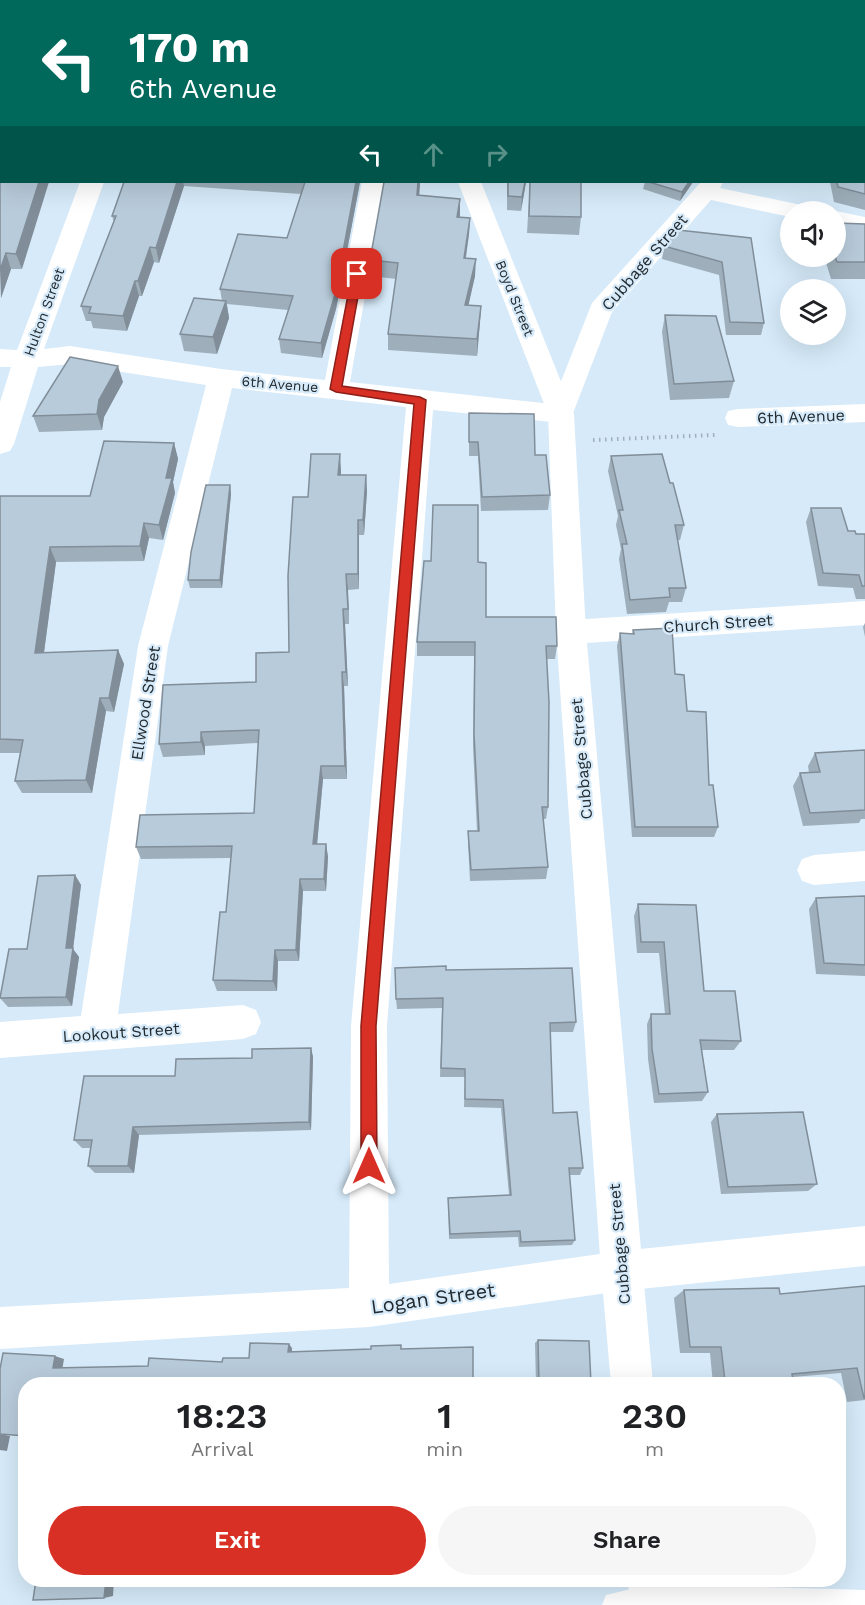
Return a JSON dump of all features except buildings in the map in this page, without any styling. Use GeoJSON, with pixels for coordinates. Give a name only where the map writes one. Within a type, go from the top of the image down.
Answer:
{"type":"FeatureCollection","features":[{"type":"Feature","properties":{"kind":"street","name":"Hulton Street"},"geometry":{"type":"LineString","coordinates":[[0,444],[27,359],[92,183]]}},
{"type":"Feature","properties":{"kind":"street"},"geometry":{"type":"LineString","coordinates":[[336,389],[374,183]]}},
{"type":"Feature","properties":{"kind":"street","name":"Boyd Street"},"geometry":{"type":"LineString","coordinates":[[469,183],[562,428]]}},
{"type":"Feature","properties":{"kind":"street"},"geometry":{"type":"LineString","coordinates":[[709,187],[780,206]]}},
{"type":"Feature","properties":{"kind":"street","name":"Cubbage Street"},"geometry":{"type":"LineString","coordinates":[[631,1377],[571,632],[562,428],[601,309],[709,187]]}},
{"type":"Feature","properties":{"kind":"street"},"geometry":{"type":"LineString","coordinates":[[846,220],[865,224]]}},
{"type":"Feature","properties":{"kind":"street","name":"6th Avenue"},"geometry":{"type":"LineString","coordinates":[[0,358],[27,359],[70,355],[220,378],[420,400],[562,428]]}},
{"type":"Feature","properties":{"kind":"street","name":"Ellwood Street"},"geometry":{"type":"LineString","coordinates":[[97,1034],[153,646],[220,378]]}},
{"type":"Feature","properties":{"kind":"street"},"geometry":{"type":"LineString","coordinates":[[369,1307],[369,1026],[420,400]]}},
{"type":"Feature","properties":{"kind":"street","name":"6th Avenue"},"geometry":{"type":"LineString","coordinates":[[738,418],[865,413]]}},
{"type":"Feature","properties":{"kind":"street","name":"Church Street"},"geometry":{"type":"LineString","coordinates":[[571,632],[865,613]]}},
{"type":"Feature","properties":{"kind":"street"},"geometry":{"type":"LineString","coordinates":[[814,870],[865,866]]}},
{"type":"Feature","properties":{"kind":"street","name":"Lookout Street"},"geometry":{"type":"LineString","coordinates":[[0,1040],[243,1022]]}},
{"type":"Feature","properties":{"kind":"street","name":"Logan Street"},"geometry":{"type":"LineString","coordinates":[[0,1328],[369,1307],[621,1271],[865,1246]]}},
{"type":"Feature","properties":{"kind":"lane"},"geometry":{"type":"LineString","coordinates":[[643,1597],[865,1603]]}},
{"type":"Feature","properties":{"kind":"path"},"geometry":{"type":"LineString","coordinates":[[562,428],[739,434],[738,418]]}},
{"type":"Feature","properties":{"kind":"route"},"geometry":{"type":"LineString","coordinates":[[357,274],[336,389],[420,400],[369,1026],[369,1166]]}}]}
